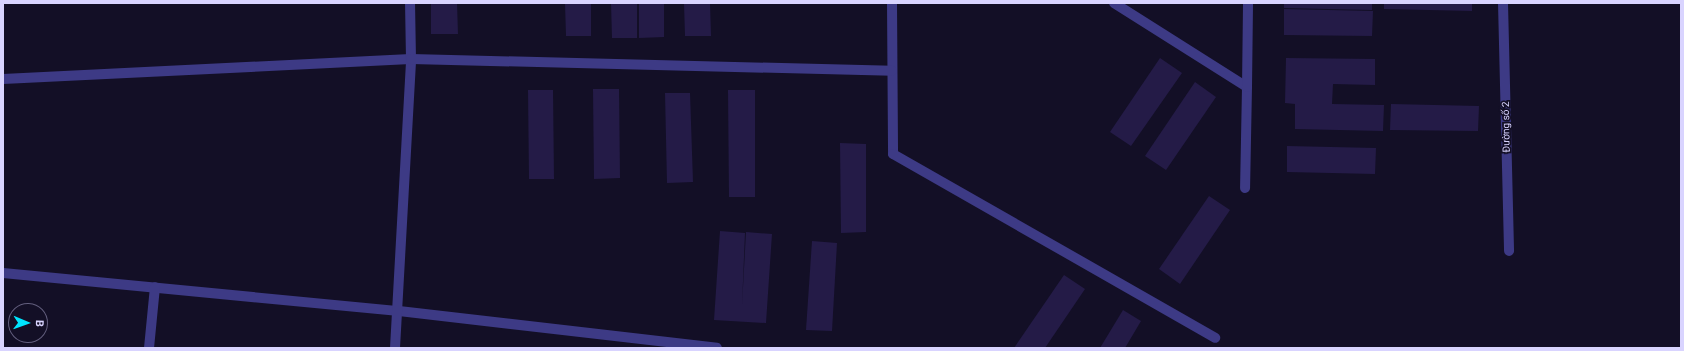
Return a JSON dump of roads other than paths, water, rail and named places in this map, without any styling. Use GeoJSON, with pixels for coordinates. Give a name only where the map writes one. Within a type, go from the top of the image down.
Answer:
{"type":"FeatureCollection","features":[{"type":"Feature","properties":{"kind":"street"},"geometry":{"type":"LineString","coordinates":[[395,348],[399,311],[410,59],[410,3]]}},
{"type":"Feature","properties":{"kind":"street"},"geometry":{"type":"LineString","coordinates":[[892,3],[892,154],[1215,338]]}},
{"type":"Feature","properties":{"kind":"street"},"geometry":{"type":"LineString","coordinates":[[1114,3],[1247,87]]}},
{"type":"Feature","properties":{"kind":"street"},"geometry":{"type":"LineString","coordinates":[[1245,188],[1248,3]]}},
{"type":"Feature","properties":{"kind":"street","name":"Đường số 2"},"geometry":{"type":"LineString","coordinates":[[1503,3],[1509,251]]}},
{"type":"Feature","properties":{"kind":"street"},"geometry":{"type":"LineString","coordinates":[[3,79],[410,59],[892,71]]}},
{"type":"Feature","properties":{"kind":"street"},"geometry":{"type":"LineString","coordinates":[[3,273],[399,311],[647,344],[718,348]]}},
{"type":"Feature","properties":{"kind":"street"},"geometry":{"type":"LineString","coordinates":[[149,348],[155,287]]}}]}
